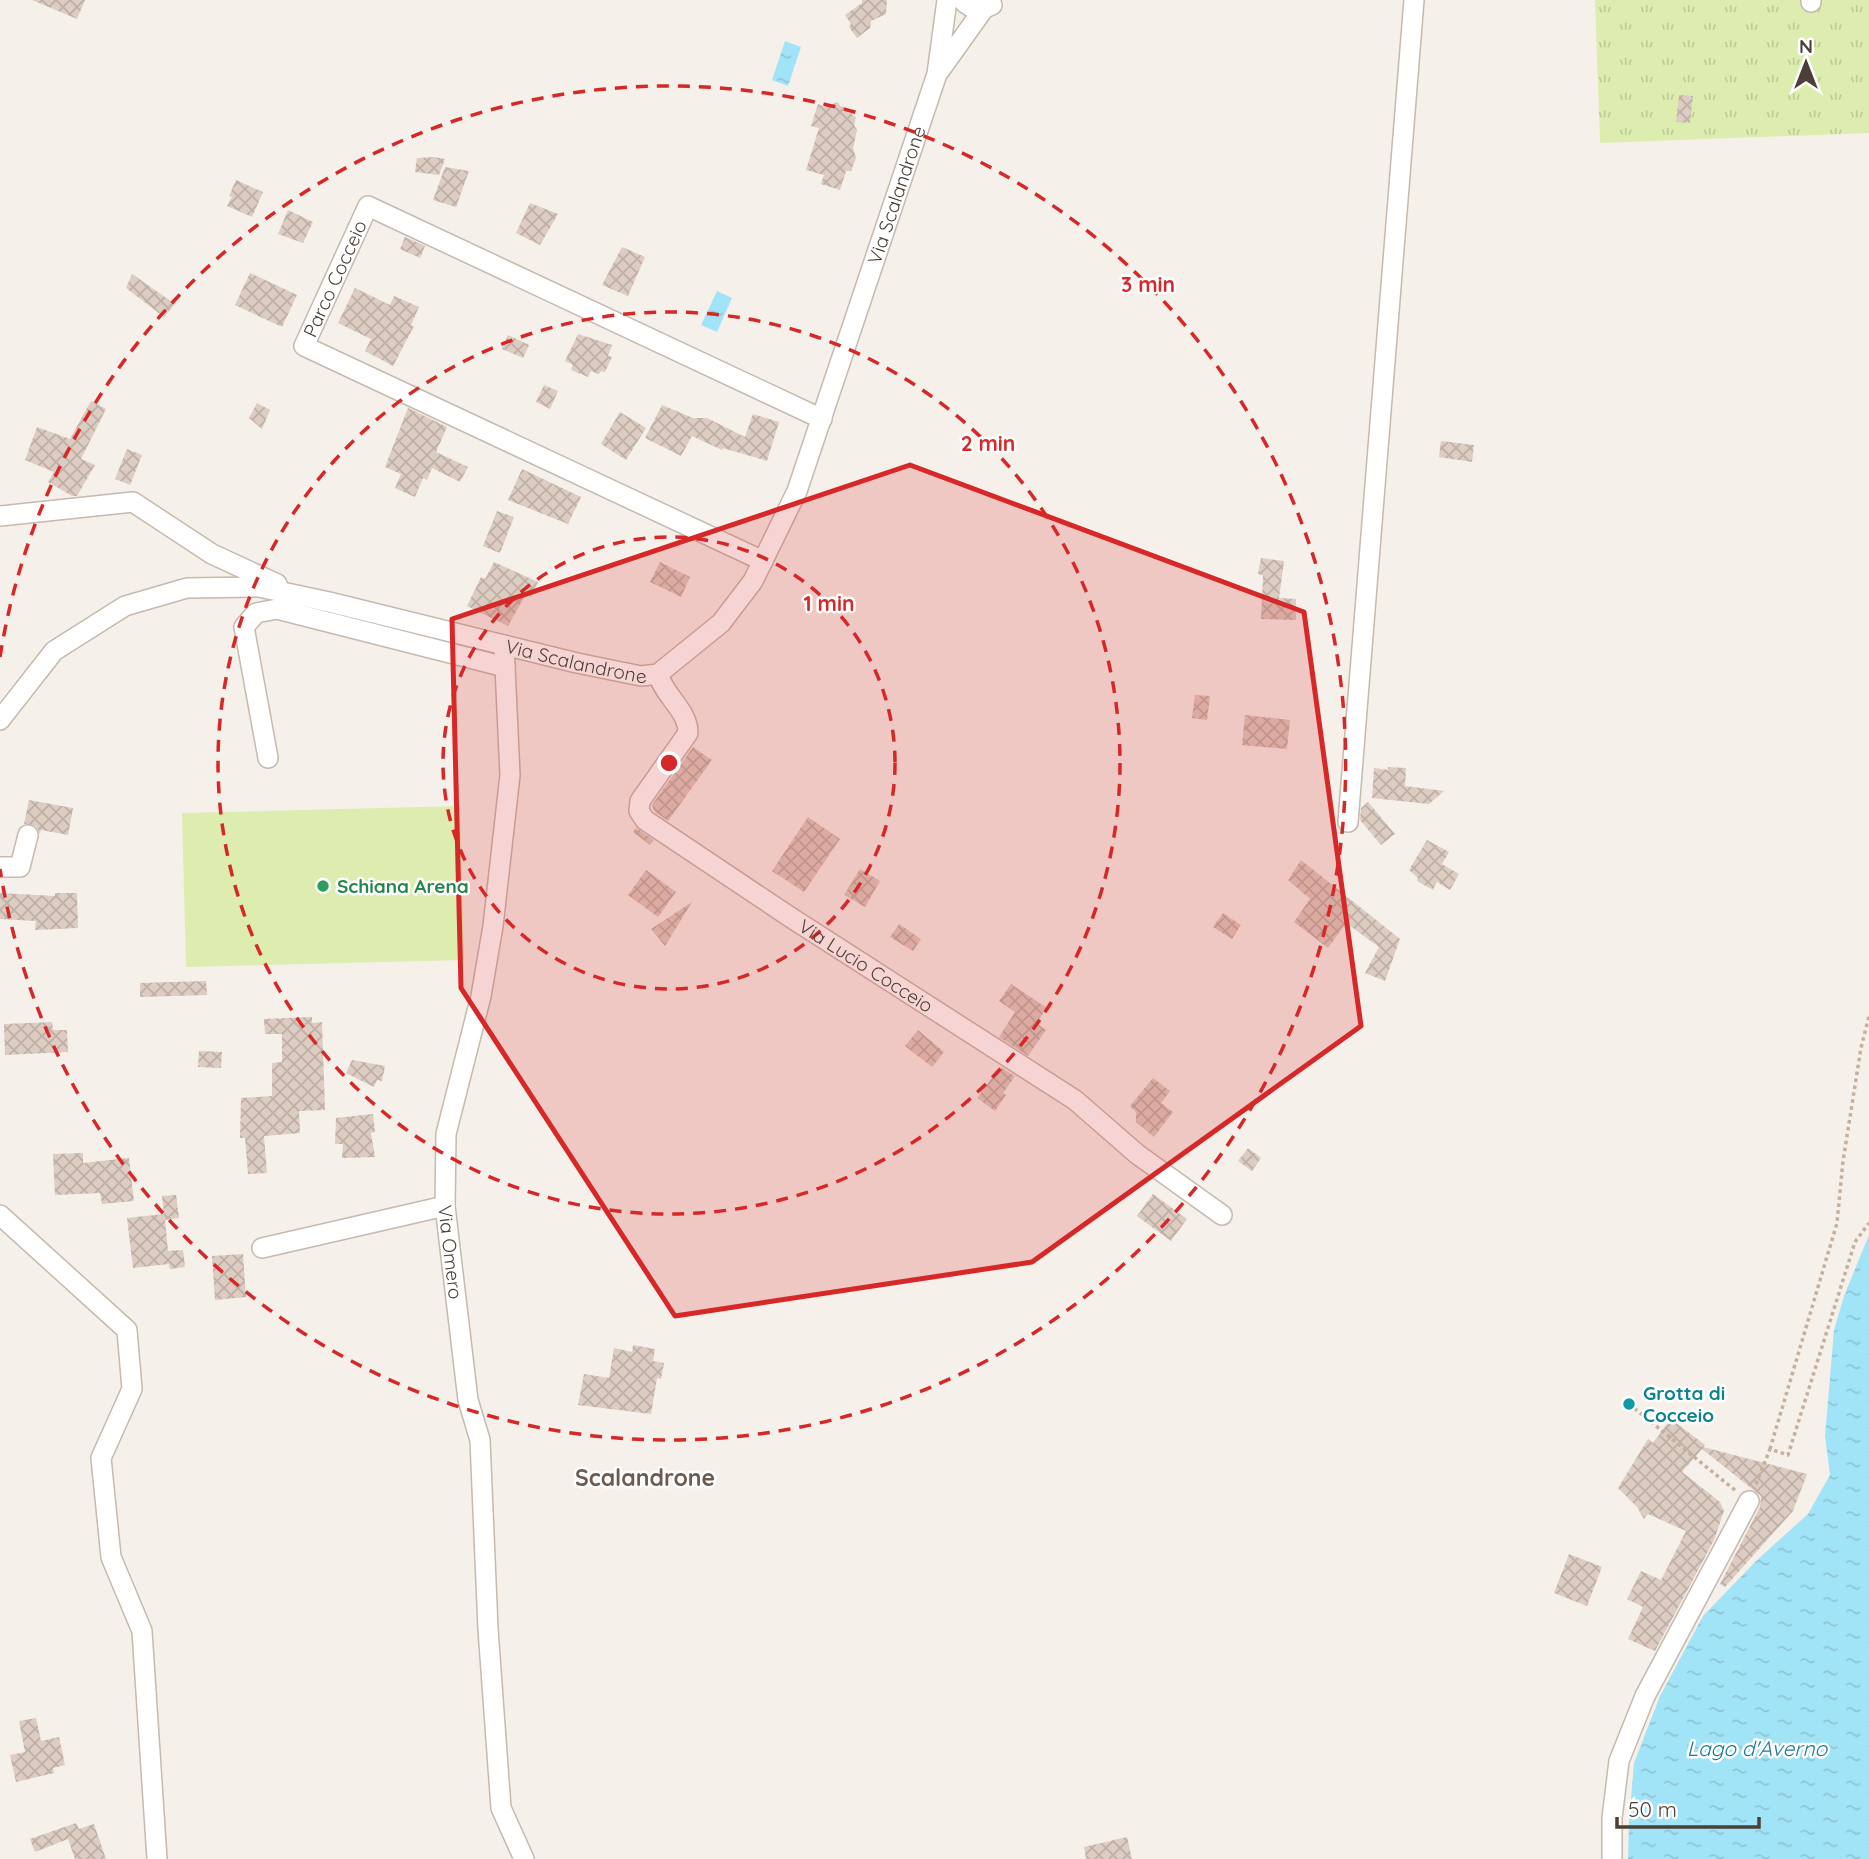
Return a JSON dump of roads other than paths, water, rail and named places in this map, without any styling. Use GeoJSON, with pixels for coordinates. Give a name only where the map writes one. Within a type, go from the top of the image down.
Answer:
{"type":"FeatureCollection","features":[{"type":"Feature","properties":{"kind":"street"},"geometry":{"type":"LineString","coordinates":[[937,74],[947,0]]}},
{"type":"Feature","properties":{"kind":"street"},"geometry":{"type":"LineString","coordinates":[[943,34],[960,0],[969,7],[992,3]]}},
{"type":"Feature","properties":{"kind":"street"},"geometry":{"type":"LineString","coordinates":[[1348,822],[1414,0]]}},
{"type":"Feature","properties":{"kind":"street"},"geometry":{"type":"LineString","coordinates":[[937,74],[992,3]]}},
{"type":"Feature","properties":{"kind":"street","name":"Via Scalandrone"},"geometry":{"type":"LineString","coordinates":[[0,720],[54,651],[125,606],[187,588],[258,587],[641,676],[658,674],[721,623],[753,581],[797,492],[937,74]]}},
{"type":"Feature","properties":{"kind":"street","name":"Parco Cocceio"},"geometry":{"type":"LineString","coordinates":[[763,561],[304,346],[368,206],[822,419]]}},
{"type":"Feature","properties":{"kind":"street"},"geometry":{"type":"LineString","coordinates":[[0,516],[133,502],[212,554],[303,596]]}},
{"type":"Feature","properties":{"kind":"street"},"geometry":{"type":"LineString","coordinates":[[268,758],[244,626],[256,613],[277,609],[505,667]]}},
{"type":"Feature","properties":{"kind":"street","name":"Via Omero"},"geometry":{"type":"LineString","coordinates":[[504,645],[510,775],[493,926],[481,996],[446,1134],[445,1206],[468,1400],[480,1440],[488,1629],[501,1808],[524,1859]]}},
{"type":"Feature","properties":{"kind":"street","name":"Via Lucio Cocceio"},"geometry":{"type":"LineString","coordinates":[[658,674],[660,683],[684,716],[688,733],[640,801],[639,811],[645,820],[790,917],[1075,1100],[1137,1154],[1222,1215]]}},
{"type":"Feature","properties":{"kind":"street"},"geometry":{"type":"LineString","coordinates":[[0,867],[20,867],[28,835]]}},
{"type":"Feature","properties":{"kind":"street"},"geometry":{"type":"LineString","coordinates":[[262,1248],[445,1206]]}},
{"type":"Feature","properties":{"kind":"street"},"geometry":{"type":"LineString","coordinates":[[0,1215],[127,1330],[132,1389],[101,1458],[111,1557],[142,1630],[157,1859]]}},
{"type":"Feature","properties":{"kind":"street"},"geometry":{"type":"LineString","coordinates":[[1612,1859],[1612,1818],[1619,1761],[1645,1696],[1749,1502]]}},
{"type":"Feature","properties":{"kind":"water"},"geometry":{"type":"Polygon","coordinates":[[[785,41],[801,47],[788,86],[772,80],[785,41]]]}},
{"type":"Feature","properties":{"kind":"water"},"geometry":{"type":"Polygon","coordinates":[[[717,291],[732,298],[717,332],[701,325],[717,291]]]}},
{"type":"Feature","properties":{"kind":"water","name":"Lago d'Averno"},"geometry":{"type":"Polygon","coordinates":[[[1869,1235],[1869,1859],[1628,1859],[1634,1763],[1660,1696],[1703,1616],[1756,1561],[1808,1514],[1830,1475],[1825,1436],[1834,1330],[1844,1296],[1869,1235]]]}},
{"type":"Feature","properties":{"kind":"place","name":"Schiana Arena"},"geometry":{"type":"Point","coordinates":[323,886]}},
{"type":"Feature","properties":{"kind":"place","name":"Grotta di Cocceio"},"geometry":{"type":"Point","coordinates":[1629,1404]}},
{"type":"Feature","properties":{"kind":"district","name":"Scalandrone"},"geometry":{"type":"Point","coordinates":[645,1477]}}]}
